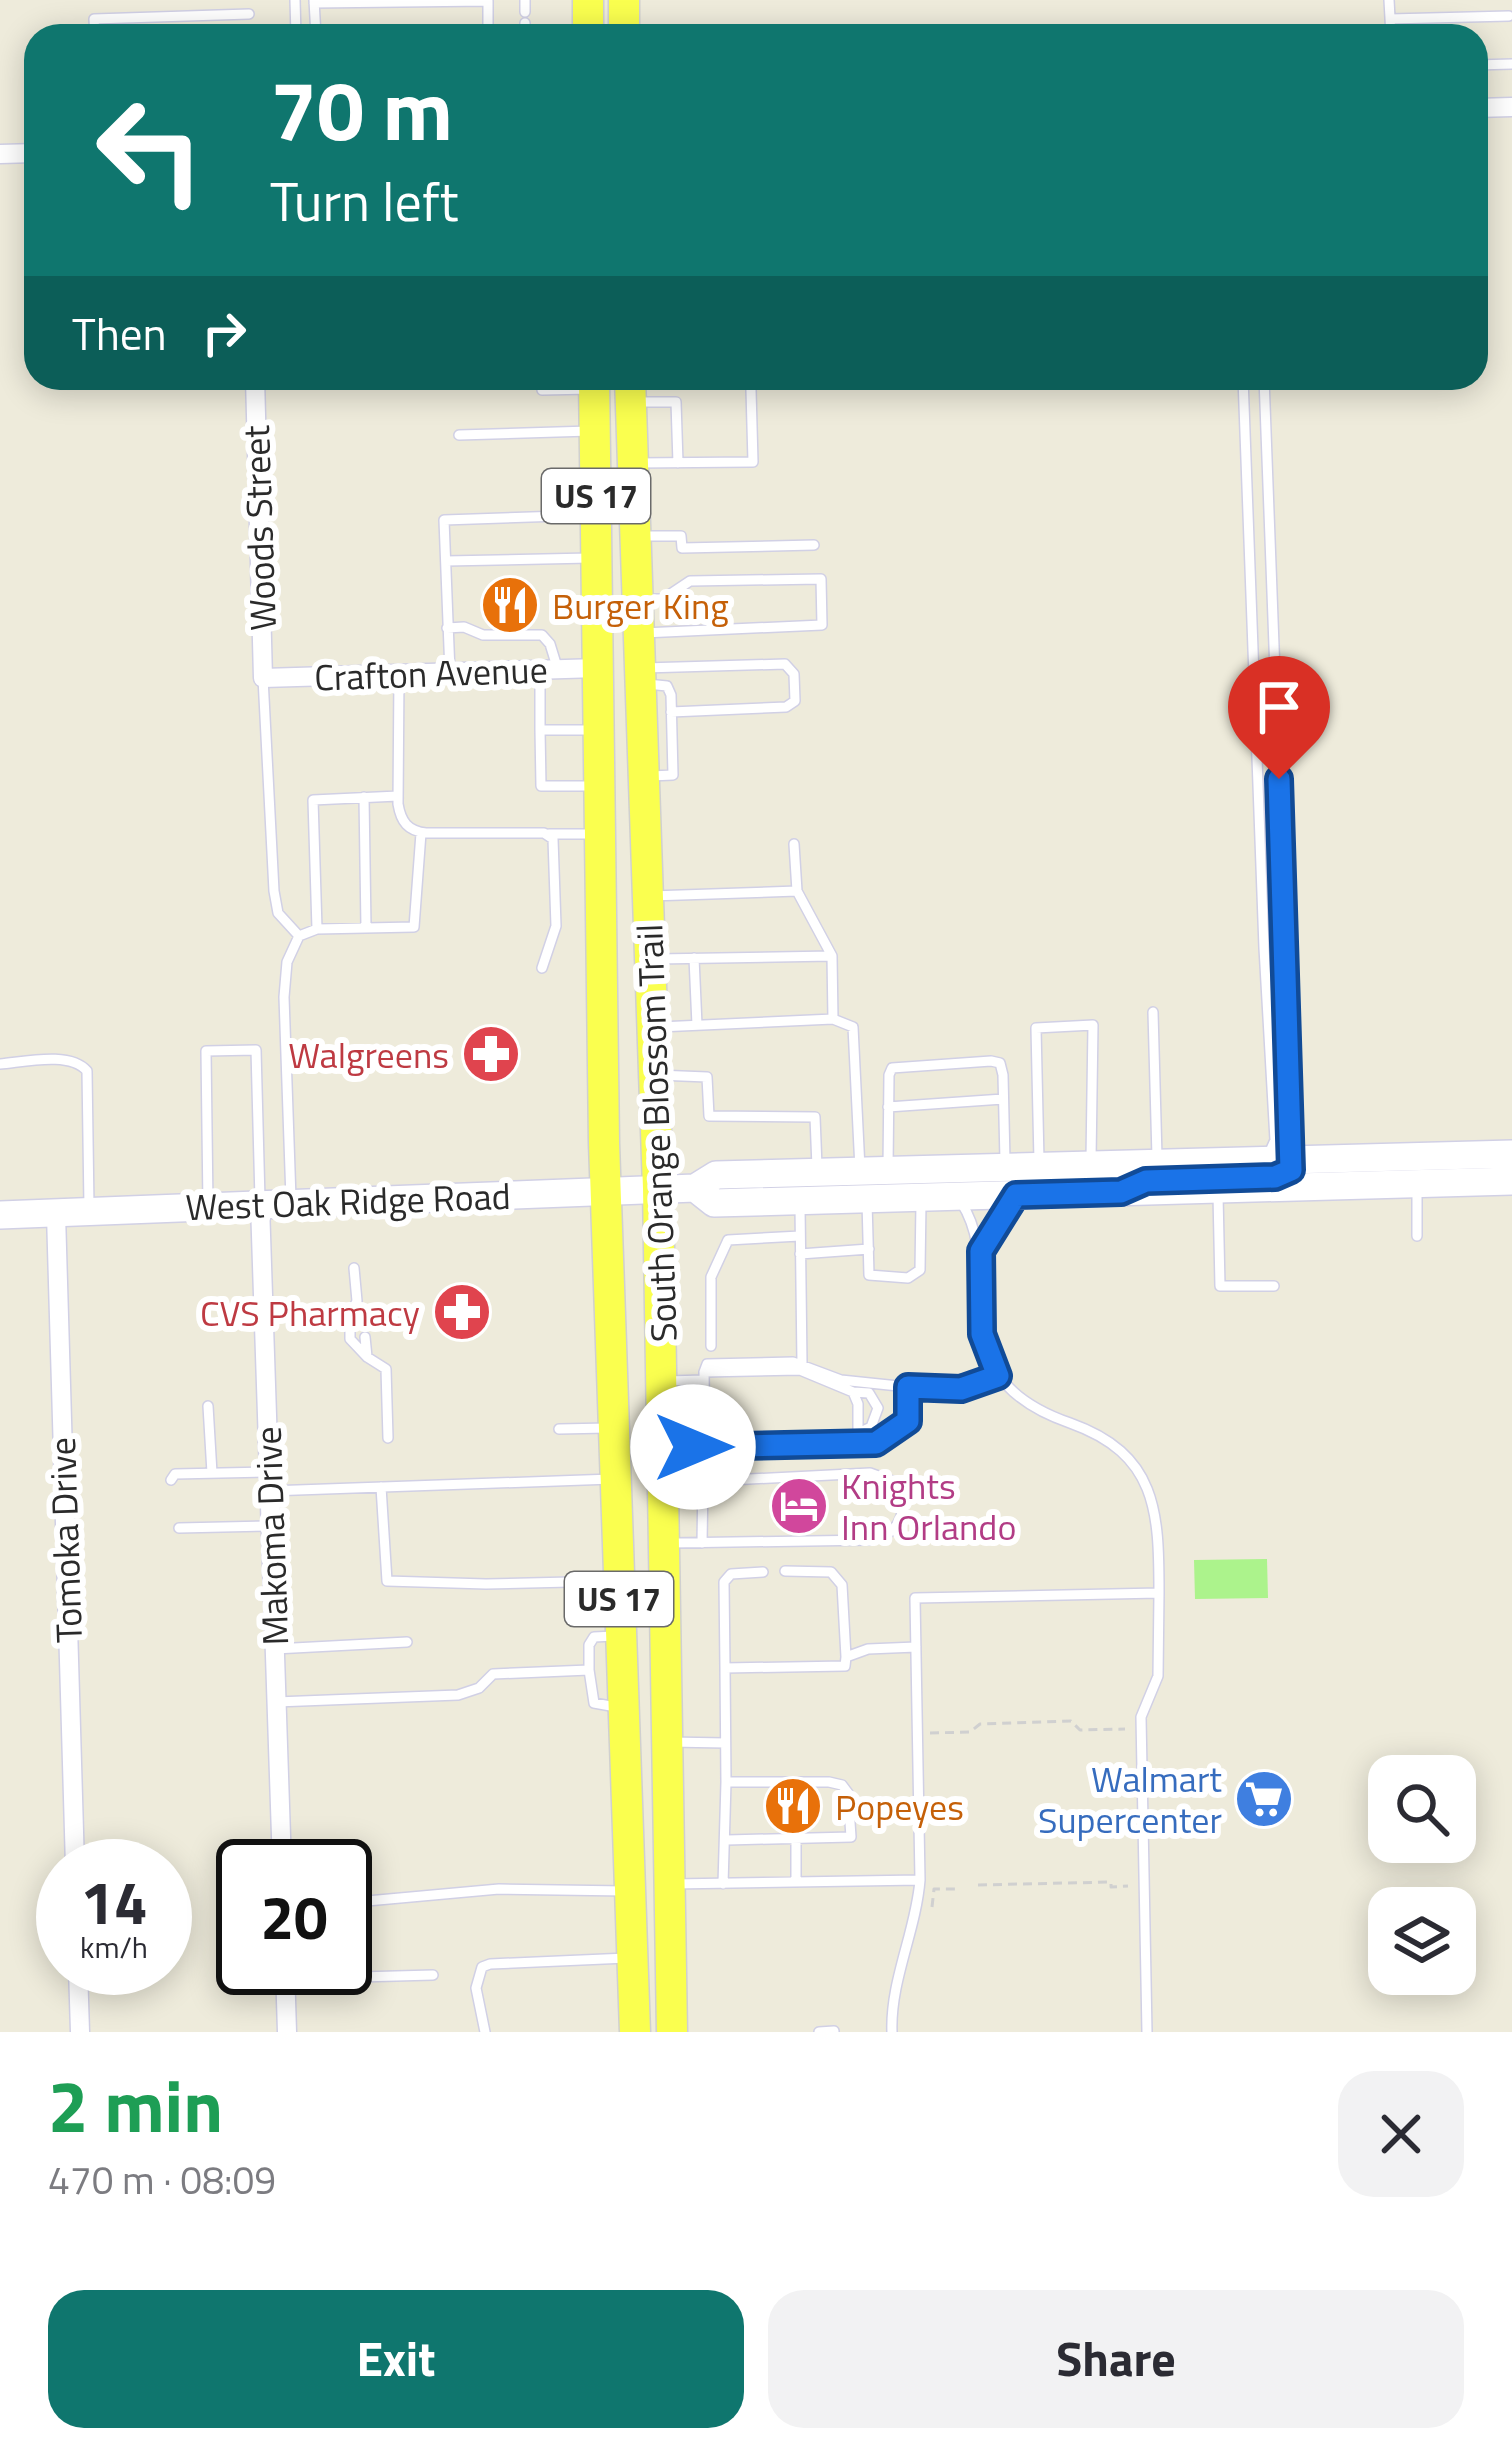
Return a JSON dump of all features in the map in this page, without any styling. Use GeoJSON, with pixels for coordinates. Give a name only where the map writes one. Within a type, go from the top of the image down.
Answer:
{"type":"FeatureCollection","features":[{"type":"Feature","properties":{"kind":"main road","name":"South Orange Blossom Trail"},"geometry":{"type":"LineString","coordinates":[[594,390],[606,1190],[635,2032]]}},
{"type":"Feature","properties":{"kind":"main road","name":"South Orange Blossom Trail"},"geometry":{"type":"LineString","coordinates":[[630,390],[654,1027],[672,2032]]}},
{"type":"Feature","properties":{"kind":"street","name":"Woods Street"},"geometry":{"type":"LineString","coordinates":[[255,390],[263,677]]}},
{"type":"Feature","properties":{"kind":"street","name":"Crafton Avenue"},"geometry":{"type":"LineString","coordinates":[[263,677],[598,668]]}},
{"type":"Feature","properties":{"kind":"street","name":"West Oak Ridge Road"},"geometry":{"type":"LineString","coordinates":[[695,1188],[714,1204],[800,1201],[872,1181],[1006,1166],[1512,1154]]}},
{"type":"Feature","properties":{"kind":"street"},"geometry":{"type":"LineString","coordinates":[[1121,1192],[1146,1181],[1275,1177],[1291,1170],[1293,1160]]}},
{"type":"Feature","properties":{"kind":"street"},"geometry":{"type":"LineString","coordinates":[[1417,1184],[1417,1176],[1428,1171],[1512,1164]]}},
{"type":"Feature","properties":{"kind":"street","name":"West Oak Ridge Road"},"geometry":{"type":"LineString","coordinates":[[0,1215],[695,1188],[716,1175],[817,1173],[872,1181],[921,1198],[1512,1181]]}},
{"type":"Feature","properties":{"kind":"street","name":"Makoma Drive"},"geometry":{"type":"LineString","coordinates":[[260,1205],[280,1839]]}},
{"type":"Feature","properties":{"kind":"street","name":"Tomoka Drive"},"geometry":{"type":"LineString","coordinates":[[56,1214],[74,1839]]}},
{"type":"Feature","properties":{"kind":"street"},"geometry":{"type":"LineString","coordinates":[[79,1995],[80,2032]]}},
{"type":"Feature","properties":{"kind":"street"},"geometry":{"type":"LineString","coordinates":[[286,1995],[287,2032]]}},
{"type":"Feature","properties":{"kind":"lane"},"geometry":{"type":"LineString","coordinates":[[314,2],[488,0]]}},
{"type":"Feature","properties":{"kind":"lane"},"geometry":{"type":"LineString","coordinates":[[1390,0],[1390,24]]}},
{"type":"Feature","properties":{"kind":"lane"},"geometry":{"type":"LineString","coordinates":[[94,24],[94,19],[249,14]]}},
{"type":"Feature","properties":{"kind":"lane"},"geometry":{"type":"LineString","coordinates":[[1390,19],[1509,16]]}},
{"type":"Feature","properties":{"kind":"lane"},"geometry":{"type":"LineString","coordinates":[[1429,18],[1429,24]]}},
{"type":"Feature","properties":{"kind":"lane"},"geometry":{"type":"LineString","coordinates":[[630,390],[676,402],[678,463]]}},
{"type":"Feature","properties":{"kind":"lane"},"geometry":{"type":"LineString","coordinates":[[632,464],[753,462],[751,390]]}},
{"type":"Feature","properties":{"kind":"lane"},"geometry":{"type":"LineString","coordinates":[[1243,390],[1275,1140],[1264,1161]]}},
{"type":"Feature","properties":{"kind":"lane"},"geometry":{"type":"LineString","coordinates":[[1264,390],[1293,1160]]}},
{"type":"Feature","properties":{"kind":"lane"},"geometry":{"type":"LineString","coordinates":[[459,435],[595,430]]}},
{"type":"Feature","properties":{"kind":"lane"},"geometry":{"type":"LineString","coordinates":[[451,673],[445,520],[597,514]]}},
{"type":"Feature","properties":{"kind":"lane"},"geometry":{"type":"LineString","coordinates":[[634,536],[681,536],[682,548],[814,544]]}},
{"type":"Feature","properties":{"kind":"lane"},"geometry":{"type":"LineString","coordinates":[[446,561],[597,558]]}},
{"type":"Feature","properties":{"kind":"lane"},"geometry":{"type":"LineString","coordinates":[[636,599],[662,599],[690,580],[821,579],[822,625],[637,633]]}},
{"type":"Feature","properties":{"kind":"lane"},"geometry":{"type":"LineString","coordinates":[[447,628],[464,627],[483,635],[542,635],[550,644],[540,730],[541,786],[599,786]]}},
{"type":"Feature","properties":{"kind":"lane"},"geometry":{"type":"LineString","coordinates":[[640,676],[785,664],[794,674],[794,701],[786,707],[671,712]]}},
{"type":"Feature","properties":{"kind":"lane"},"geometry":{"type":"LineString","coordinates":[[399,675],[398,796],[404,823],[421,832],[599,834]]}},
{"type":"Feature","properties":{"kind":"lane"},"geometry":{"type":"LineString","coordinates":[[640,676],[667,686],[671,712],[673,775],[645,776]]}},
{"type":"Feature","properties":{"kind":"lane"},"geometry":{"type":"LineString","coordinates":[[263,677],[274,891],[278,913],[298,936]]}},
{"type":"Feature","properties":{"kind":"lane"},"geometry":{"type":"LineString","coordinates":[[540,730],[599,730]]}},
{"type":"Feature","properties":{"kind":"lane"},"geometry":{"type":"LineString","coordinates":[[317,929],[313,800],[398,796]]}},
{"type":"Feature","properties":{"kind":"lane"},"geometry":{"type":"LineString","coordinates":[[364,797],[366,928]]}},
{"type":"Feature","properties":{"kind":"lane"},"geometry":{"type":"LineString","coordinates":[[291,1204],[287,962],[298,936],[317,929],[414,927],[421,832]]}},
{"type":"Feature","properties":{"kind":"lane"},"geometry":{"type":"LineString","coordinates":[[542,968],[556,926],[555,845],[549,834]]}},
{"type":"Feature","properties":{"kind":"lane"},"geometry":{"type":"LineString","coordinates":[[794,844],[796,891],[832,956],[833,1019]]}},
{"type":"Feature","properties":{"kind":"lane"},"geometry":{"type":"LineString","coordinates":[[650,896],[796,891]]}},
{"type":"Feature","properties":{"kind":"lane"},"geometry":{"type":"LineString","coordinates":[[652,959],[832,956]]}},
{"type":"Feature","properties":{"kind":"lane"},"geometry":{"type":"LineString","coordinates":[[694,958],[697,1025]]}},
{"type":"Feature","properties":{"kind":"lane"},"geometry":{"type":"LineString","coordinates":[[1153,1012],[1157,1163]]}},
{"type":"Feature","properties":{"kind":"lane"},"geometry":{"type":"LineString","coordinates":[[654,1027],[833,1019],[853,1027],[872,1181]]}},
{"type":"Feature","properties":{"kind":"lane"},"geometry":{"type":"LineString","coordinates":[[1040,1166],[1036,1028],[1093,1025],[1091,1165]]}},
{"type":"Feature","properties":{"kind":"lane"},"geometry":{"type":"LineString","coordinates":[[208,1208],[206,1051],[256,1050],[260,1205]]}},
{"type":"Feature","properties":{"kind":"lane"},"geometry":{"type":"LineString","coordinates":[[0,1064],[66,1060],[81,1063],[87,1070],[90,1212]]}},
{"type":"Feature","properties":{"kind":"lane"},"geometry":{"type":"LineString","coordinates":[[921,1198],[920,1270],[908,1278],[869,1275],[872,1181],[889,1075],[898,1066],[1000,1063],[1006,1166]]}},
{"type":"Feature","properties":{"kind":"lane"},"geometry":{"type":"LineString","coordinates":[[655,1075],[707,1076],[709,1116],[814,1117],[817,1173]]}},
{"type":"Feature","properties":{"kind":"lane"},"geometry":{"type":"LineString","coordinates":[[887,1107],[1003,1099]]}},
{"type":"Feature","properties":{"kind":"lane"},"geometry":{"type":"LineString","coordinates":[[1417,1184],[1417,1236]]}},
{"type":"Feature","properties":{"kind":"lane"},"geometry":{"type":"LineString","coordinates":[[1218,1190],[1220,1286],[1274,1286]]}},
{"type":"Feature","properties":{"kind":"lane"},"geometry":{"type":"LineString","coordinates":[[981,1251],[1016,1195]]}},
{"type":"Feature","properties":{"kind":"lane"},"geometry":{"type":"LineString","coordinates":[[957,1197],[972,1218],[981,1251],[982,1334],[998,1376],[1023,1400],[1099,1433],[1121,1448],[1152,1496],[1159,1526],[1158,1676],[1141,1717],[1147,2032]]}},
{"type":"Feature","properties":{"kind":"lane"},"geometry":{"type":"LineString","coordinates":[[800,1201],[802,1364]]}},
{"type":"Feature","properties":{"kind":"lane"},"geometry":{"type":"LineString","coordinates":[[751,1202],[752,1238]]}},
{"type":"Feature","properties":{"kind":"lane"},"geometry":{"type":"LineString","coordinates":[[711,1346],[711,1277],[728,1240],[800,1236]]}},
{"type":"Feature","properties":{"kind":"lane"},"geometry":{"type":"LineString","coordinates":[[800,1254],[868,1250]]}},
{"type":"Feature","properties":{"kind":"lane"},"geometry":{"type":"LineString","coordinates":[[354,1268],[364,1317]]}},
{"type":"Feature","properties":{"kind":"lane"},"geometry":{"type":"LineString","coordinates":[[357,1300],[350,1316],[350,1339],[386,1369],[388,1438]]}},
{"type":"Feature","properties":{"kind":"lane"},"geometry":{"type":"LineString","coordinates":[[365,1337],[367,1357]]}},
{"type":"Feature","properties":{"kind":"lane"},"geometry":{"type":"LineString","coordinates":[[705,1446],[707,1364],[802,1364],[842,1380],[908,1387],[961,1389],[998,1376]]}},
{"type":"Feature","properties":{"kind":"lane"},"geometry":{"type":"LineString","coordinates":[[663,1382],[800,1370],[853,1392],[869,1393],[878,1408],[871,1427],[858,1431]]}},
{"type":"Feature","properties":{"kind":"lane"},"geometry":{"type":"LineString","coordinates":[[664,1448],[876,1443],[908,1421],[908,1387]]}},
{"type":"Feature","properties":{"kind":"lane"},"geometry":{"type":"LineString","coordinates":[[853,1392],[858,1404],[856,1444]]}},
{"type":"Feature","properties":{"kind":"lane"},"geometry":{"type":"LineString","coordinates":[[208,1406],[212,1473]]}},
{"type":"Feature","properties":{"kind":"lane"},"geometry":{"type":"LineString","coordinates":[[559,1430],[613,1428]]}},
{"type":"Feature","properties":{"kind":"lane"},"geometry":{"type":"LineString","coordinates":[[171,1480],[175,1474],[212,1473],[381,1487],[614,1479]]}},
{"type":"Feature","properties":{"kind":"lane"},"geometry":{"type":"LineString","coordinates":[[665,1483],[870,1473],[886,1475],[904,1503],[897,1527],[872,1540],[666,1543]]}},
{"type":"Feature","properties":{"kind":"lane"},"geometry":{"type":"LineString","coordinates":[[702,1543],[704,1480]]}},
{"type":"Feature","properties":{"kind":"lane"},"geometry":{"type":"LineString","coordinates":[[381,1487],[386,1581],[618,1581]]}},
{"type":"Feature","properties":{"kind":"lane"},"geometry":{"type":"LineString","coordinates":[[179,1528],[271,1526]]}},
{"type":"Feature","properties":{"kind":"lane"},"geometry":{"type":"LineString","coordinates":[[725,1668],[845,1666],[842,1585],[831,1572],[785,1571]]}},
{"type":"Feature","properties":{"kind":"lane"},"geometry":{"type":"LineString","coordinates":[[723,1884],[727,1840],[724,1582],[731,1574],[763,1572]]}},
{"type":"Feature","properties":{"kind":"lane"},"geometry":{"type":"LineString","coordinates":[[892,2032],[920,1880],[915,1598],[1159,1593]]}},
{"type":"Feature","properties":{"kind":"lane"},"geometry":{"type":"LineString","coordinates":[[621,1636],[594,1637],[589,1670],[594,1703],[625,1707]]}},
{"type":"Feature","properties":{"kind":"lane"},"geometry":{"type":"LineString","coordinates":[[275,1649],[407,1642]]}},
{"type":"Feature","properties":{"kind":"lane"},"geometry":{"type":"LineString","coordinates":[[846,1657],[868,1649],[916,1648]]}},
{"type":"Feature","properties":{"kind":"lane"},"geometry":{"type":"LineString","coordinates":[[276,1702],[458,1695],[479,1688],[493,1674],[589,1670]]}},
{"type":"Feature","properties":{"kind":"lane"},"geometry":{"type":"LineString","coordinates":[[666,1741],[725,1743]]}},
{"type":"Feature","properties":{"kind":"lane"},"geometry":{"type":"LineString","coordinates":[[726,1782],[842,1784],[848,1793],[851,1838],[727,1840]]}},
{"type":"Feature","properties":{"kind":"lane"},"geometry":{"type":"LineString","coordinates":[[850,1811],[920,1810]]}},
{"type":"Feature","properties":{"kind":"lane"},"geometry":{"type":"LineString","coordinates":[[796,1839],[796,1882]]}},
{"type":"Feature","properties":{"kind":"lane"},"geometry":{"type":"LineString","coordinates":[[669,1885],[920,1880]]}},
{"type":"Feature","properties":{"kind":"lane"},"geometry":{"type":"LineString","coordinates":[[372,1901],[499,1889],[631,1891]]}},
{"type":"Feature","properties":{"kind":"lane"},"geometry":{"type":"LineString","coordinates":[[485,2032],[476,1988],[482,1967],[633,1958]]}},
{"type":"Feature","properties":{"kind":"lane"},"geometry":{"type":"LineString","coordinates":[[372,1976],[433,1975]]}},
{"type":"Feature","properties":{"kind":"lane"},"geometry":{"type":"LineString","coordinates":[[819,2032],[834,2031]]}},
{"type":"Feature","properties":{"kind":"path"},"geometry":{"type":"LineString","coordinates":[[918,1733],[970,1732],[980,1724],[1071,1721],[1080,1730],[1126,1729]]}},
{"type":"Feature","properties":{"kind":"path"},"geometry":{"type":"LineString","coordinates":[[1046,1829],[1129,1827]]}},
{"type":"Feature","properties":{"kind":"path"},"geometry":{"type":"LineString","coordinates":[[978,1885],[1111,1882],[1111,1887],[1130,1886]]}},
{"type":"Feature","properties":{"kind":"path"},"geometry":{"type":"LineString","coordinates":[[930,1906],[934,1889],[958,1889]]}},
{"type":"Feature","properties":{"kind":"green space"},"geometry":{"type":"Polygon","coordinates":[[[1267,1559],[1268,1598],[1195,1599],[1194,1560],[1267,1559]]]}},
{"type":"Feature","properties":{"kind":"place","name":"Burger King"},"geometry":{"type":"Point","coordinates":[510,605]}},
{"type":"Feature","properties":{"kind":"place","name":"Walgreens"},"geometry":{"type":"Point","coordinates":[491,1054]}},
{"type":"Feature","properties":{"kind":"place","name":"CVS Pharmacy"},"geometry":{"type":"Point","coordinates":[462,1312]}},
{"type":"Feature","properties":{"kind":"place","name":"Knights Inn Orlando"},"geometry":{"type":"Point","coordinates":[799,1506]}},
{"type":"Feature","properties":{"kind":"place","name":"Walmart Supercenter"},"geometry":{"type":"Point","coordinates":[1264,1799]}},
{"type":"Feature","properties":{"kind":"place","name":"Popeyes"},"geometry":{"type":"Point","coordinates":[793,1806]}},
{"type":"Feature","properties":{"kind":"route"},"geometry":{"type":"LineString","coordinates":[[693,1447],[876,1443],[908,1421],[908,1387],[961,1389],[998,1376],[982,1334],[981,1251],[1016,1195],[1121,1192],[1146,1181],[1275,1177],[1291,1170],[1279,779]]}}]}
